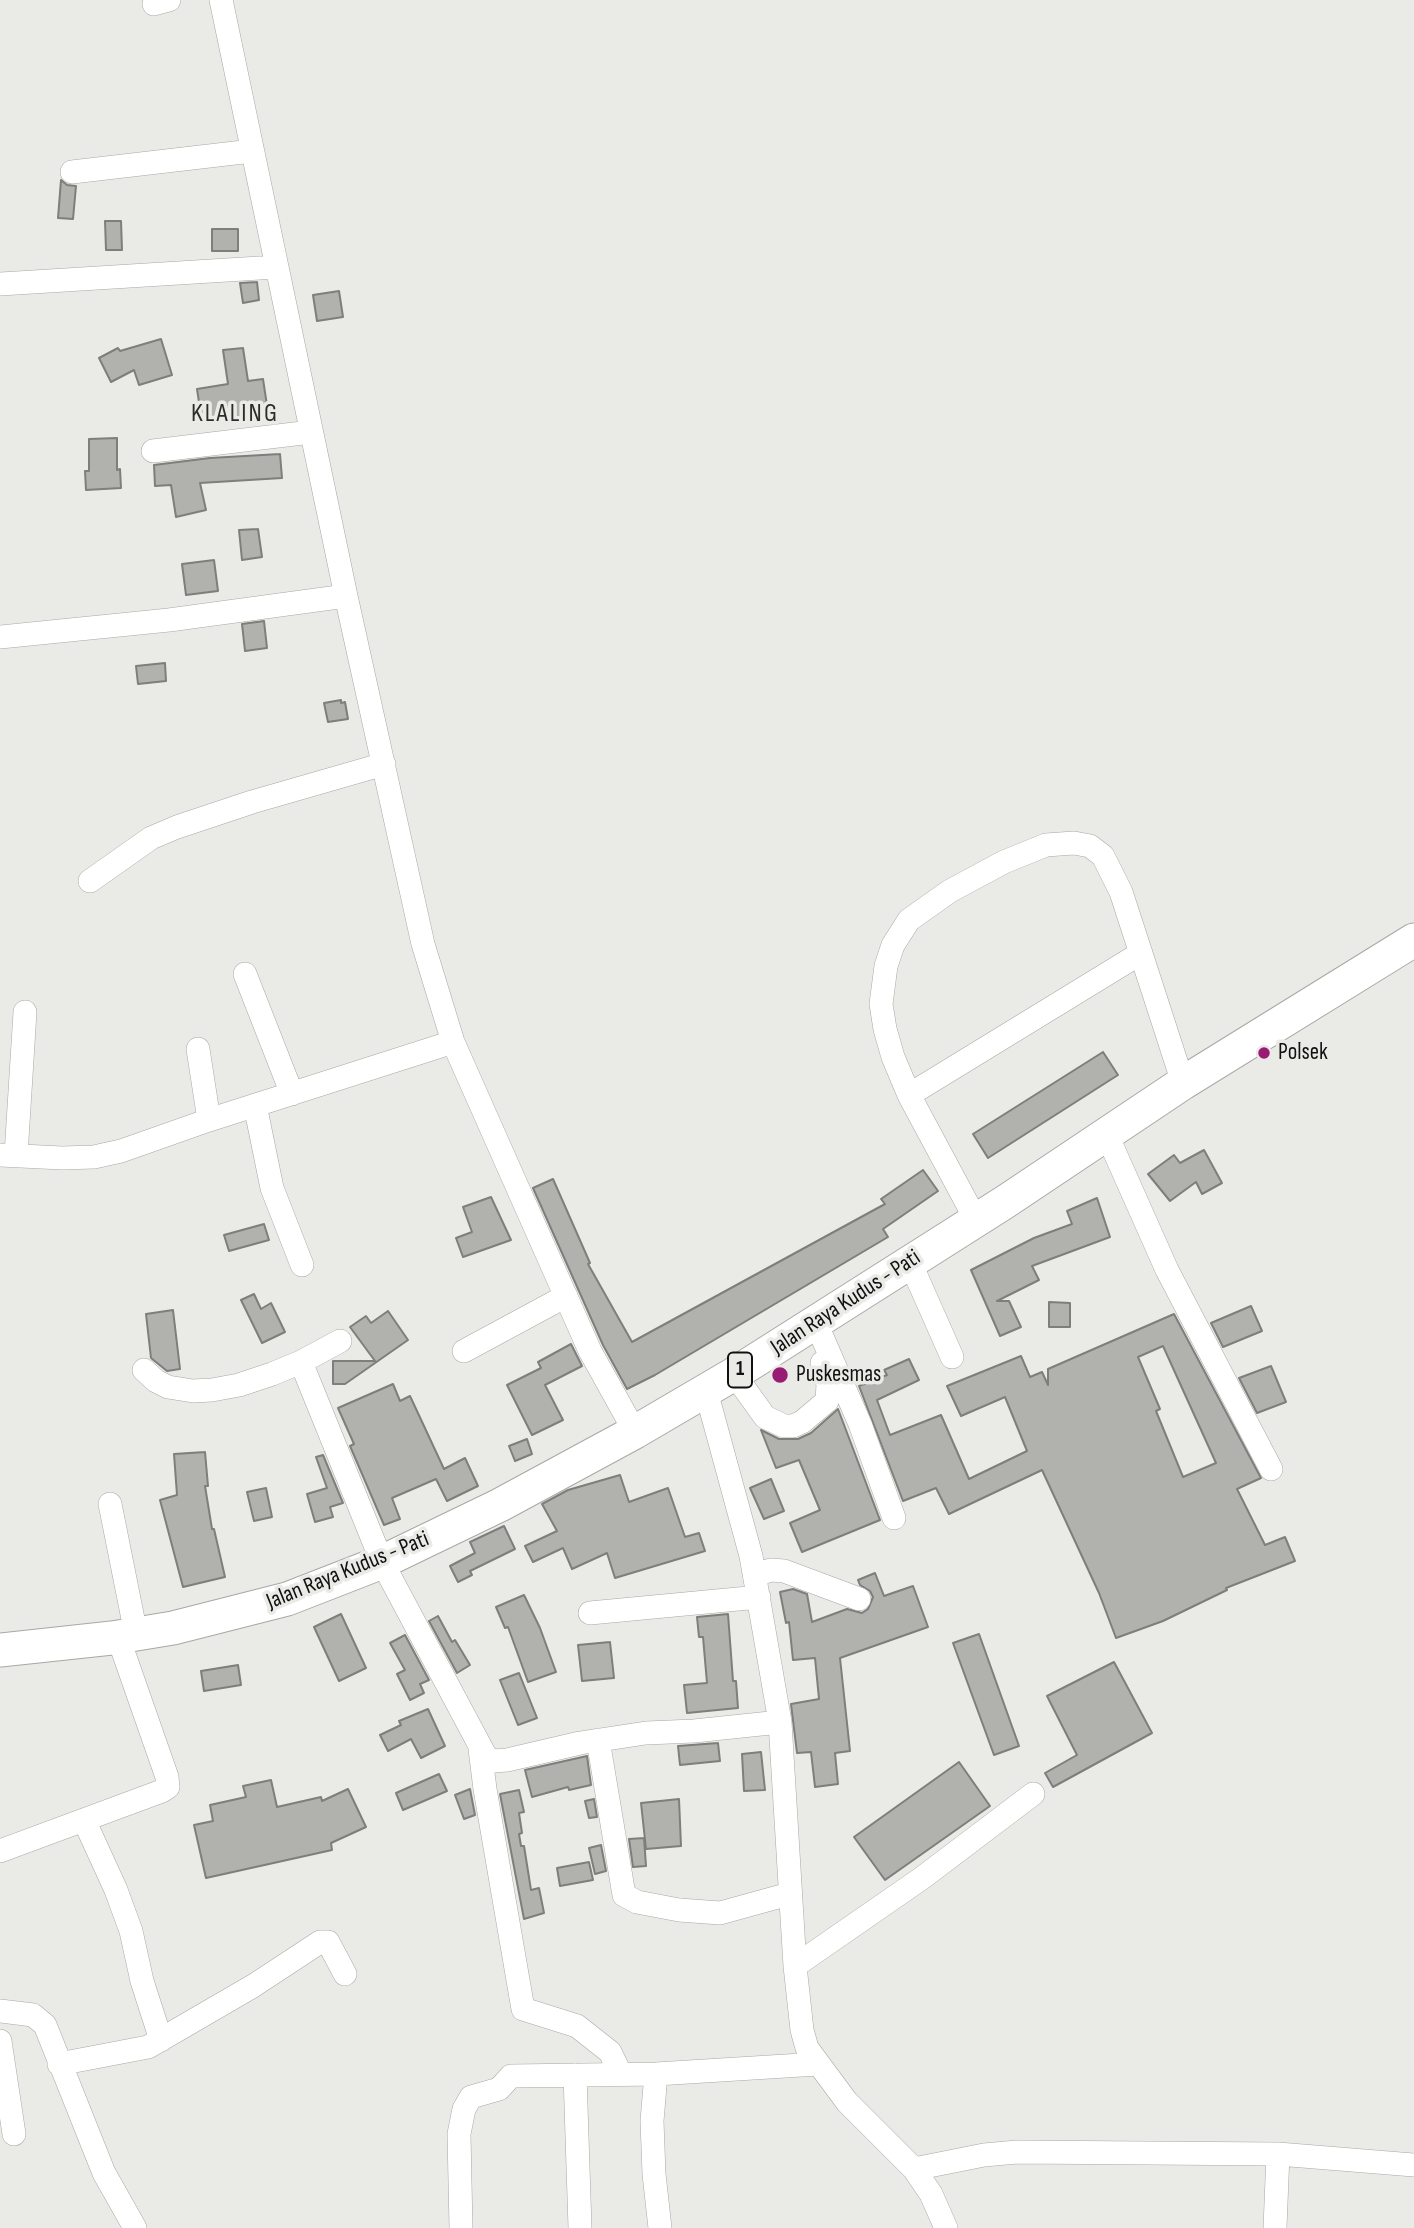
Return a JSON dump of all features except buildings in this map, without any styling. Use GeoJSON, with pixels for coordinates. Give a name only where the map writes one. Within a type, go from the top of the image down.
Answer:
{"type":"FeatureCollection","features":[{"type":"Feature","properties":{"kind":"highway","name":"Jalan Raya Kudus - Pati"},"geometry":{"type":"LineString","coordinates":[[0,1650],[127,1636],[173,1628],[275,1602],[382,1562],[500,1505],[635,1432],[811,1326],[1183,1083],[1414,940]]}},
{"type":"Feature","properties":{"kind":"street"},"geometry":{"type":"LineString","coordinates":[[221,0],[346,596],[423,944],[453,1042],[590,1351],[635,1432]]}},
{"type":"Feature","properties":{"kind":"street"},"geometry":{"type":"LineString","coordinates":[[72,173],[252,151]]}},
{"type":"Feature","properties":{"kind":"street"},"geometry":{"type":"LineString","coordinates":[[0,284],[276,267]]}},
{"type":"Feature","properties":{"kind":"street"},"geometry":{"type":"LineString","coordinates":[[153,451],[311,432]]}},
{"type":"Feature","properties":{"kind":"street"},"geometry":{"type":"LineString","coordinates":[[0,637],[169,620],[346,596]]}},
{"type":"Feature","properties":{"kind":"street"},"geometry":{"type":"LineString","coordinates":[[90,881],[151,838],[177,827],[384,764]]}},
{"type":"Feature","properties":{"kind":"street"},"geometry":{"type":"LineString","coordinates":[[976,1220],[909,1095],[893,1057],[881,1004],[886,966],[893,945],[909,920],[950,891],[1004,862],[1046,845],[1074,843],[1090,846],[1103,856],[1111,869],[1141,953],[1183,1083]]}},
{"type":"Feature","properties":{"kind":"street"},"geometry":{"type":"LineString","coordinates":[[909,1095],[1141,953]]}},
{"type":"Feature","properties":{"kind":"street"},"geometry":{"type":"LineString","coordinates":[[246,974],[292,1094]]}},
{"type":"Feature","properties":{"kind":"street"},"geometry":{"type":"LineString","coordinates":[[25,1012],[8,1155],[94,1157],[121,1151],[453,1042]]}},
{"type":"Feature","properties":{"kind":"street"},"geometry":{"type":"LineString","coordinates":[[198,1049],[209,1120]]}},
{"type":"Feature","properties":{"kind":"street"},"geometry":{"type":"LineString","coordinates":[[255,1105],[272,1188],[302,1265]]}},
{"type":"Feature","properties":{"kind":"street"},"geometry":{"type":"LineString","coordinates":[[1107,1135],[1167,1269],[1271,1469]]}},
{"type":"Feature","properties":{"kind":"street"},"geometry":{"type":"LineString","coordinates":[[910,1262],[953,1357]]}},
{"type":"Feature","properties":{"kind":"street"},"geometry":{"type":"LineString","coordinates":[[464,1351],[566,1296]]}},
{"type":"Feature","properties":{"kind":"street"},"geometry":{"type":"LineString","coordinates":[[720,1382],[765,1417],[784,1426],[802,1422],[825,1403],[829,1391],[811,1326]]}},
{"type":"Feature","properties":{"kind":"street"},"geometry":{"type":"LineString","coordinates":[[811,1326],[860,1424],[894,1518]]}},
{"type":"Feature","properties":{"kind":"street"},"geometry":{"type":"LineString","coordinates":[[144,1370],[168,1387],[193,1391],[212,1390],[239,1385],[301,1362],[340,1341]]}},
{"type":"Feature","properties":{"kind":"street"},"geometry":{"type":"LineString","coordinates":[[301,1362],[382,1562],[486,1757],[498,1761],[646,1733],[780,1722]]}},
{"type":"Feature","properties":{"kind":"street"},"geometry":{"type":"LineString","coordinates":[[720,1382],[780,1722],[789,1894],[802,2030],[807,2048],[847,2102],[914,2169],[931,2194],[946,2228]]}},
{"type":"Feature","properties":{"kind":"street"},"geometry":{"type":"LineString","coordinates":[[0,1851],[164,1791],[168,1785],[127,1636],[110,1504]]}},
{"type":"Feature","properties":{"kind":"street"},"geometry":{"type":"LineString","coordinates":[[590,1613],[757,1586],[771,1570],[784,1571],[859,1599]]}},
{"type":"Feature","properties":{"kind":"street"},"geometry":{"type":"LineString","coordinates":[[598,1740],[624,1895],[637,1902],[679,1910],[720,1913],[789,1894]]}},
{"type":"Feature","properties":{"kind":"street"},"geometry":{"type":"LineString","coordinates":[[480,1749],[523,2009],[577,2026],[610,2052],[620,2073]]}},
{"type":"Feature","properties":{"kind":"street"},"geometry":{"type":"LineString","coordinates":[[795,1966],[922,1878],[1033,1794]]}},
{"type":"Feature","properties":{"kind":"street"},"geometry":{"type":"LineString","coordinates":[[84,1820],[116,1890],[131,1931],[142,1980],[161,2040]]}},
{"type":"Feature","properties":{"kind":"street"},"geometry":{"type":"LineString","coordinates":[[59,2064],[148,2047],[253,1986],[320,1942],[328,1941],[345,1974]]}},
{"type":"Feature","properties":{"kind":"street"},"geometry":{"type":"LineString","coordinates":[[0,2011],[33,2015],[45,2025],[104,2173],[135,2228]]}},
{"type":"Feature","properties":{"kind":"street"},"geometry":{"type":"LineString","coordinates":[[0,2041],[14,2134]]}},
{"type":"Feature","properties":{"kind":"street"},"geometry":{"type":"LineString","coordinates":[[461,2228],[459,2134],[464,2109],[471,2097],[499,2089],[512,2076],[656,2074],[818,2064]]}},
{"type":"Feature","properties":{"kind":"street"},"geometry":{"type":"LineString","coordinates":[[656,2074],[652,2121],[660,2228]]}},
{"type":"Feature","properties":{"kind":"street"},"geometry":{"type":"LineString","coordinates":[[576,2075],[580,2228]]}},
{"type":"Feature","properties":{"kind":"street"},"geometry":{"type":"LineString","coordinates":[[914,2169],[984,2155],[1017,2152],[1278,2154],[1414,2165]]}},
{"type":"Feature","properties":{"kind":"street"},"geometry":{"type":"LineString","coordinates":[[1275,2228],[1278,2154]]}},
{"type":"Feature","properties":{"kind":"place","name":"Polsek"},"geometry":{"type":"Point","coordinates":[1264,1053]}},
{"type":"Feature","properties":{"kind":"place","name":"Puskesmas"},"geometry":{"type":"Point","coordinates":[780,1375]}},
{"type":"Feature","properties":{"kind":"district","name":"KLALING"},"geometry":{"type":"Point","coordinates":[235,414]}}]}
